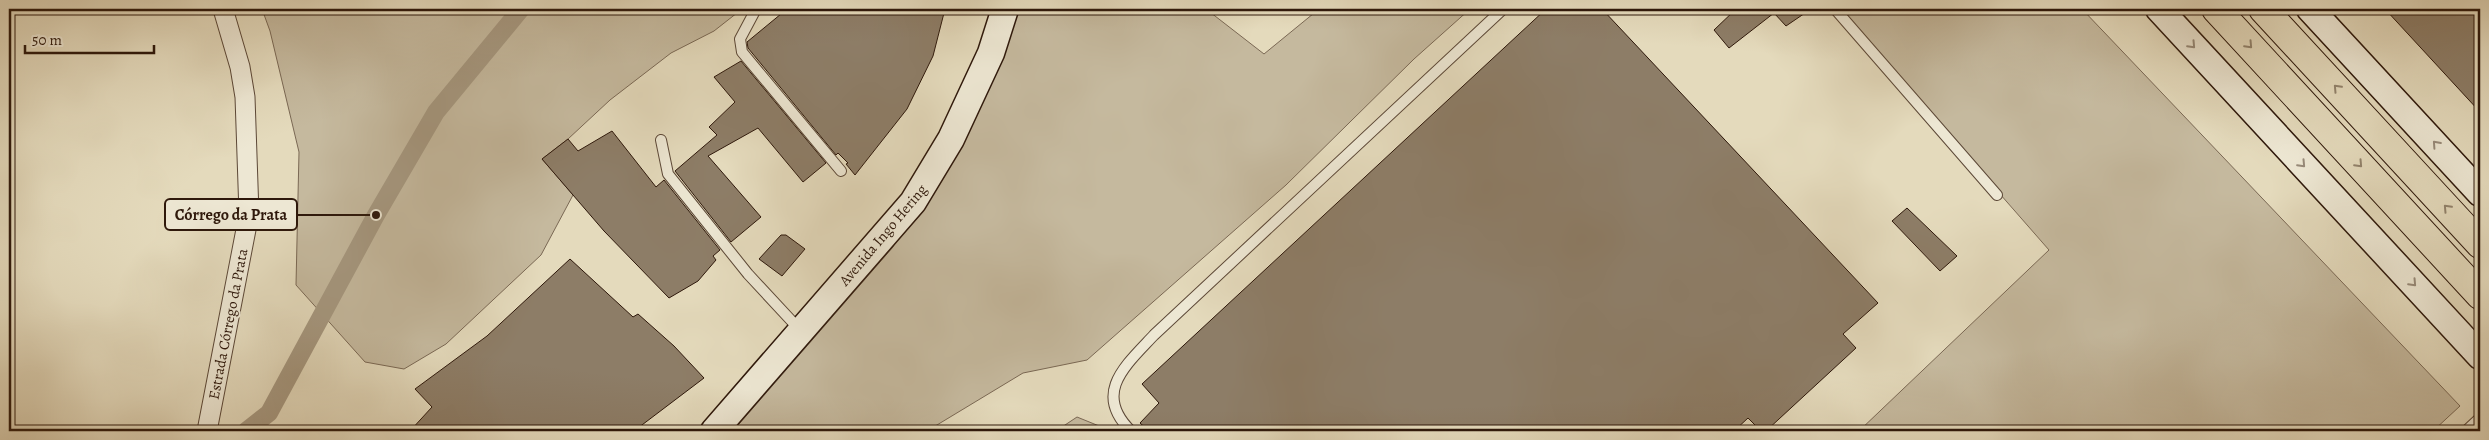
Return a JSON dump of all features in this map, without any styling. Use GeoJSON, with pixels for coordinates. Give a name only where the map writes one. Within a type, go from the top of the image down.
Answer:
{"type":"FeatureCollection","features":[{"type":"Feature","properties":{"kind":"highway"},"geometry":{"type":"LineString","coordinates":[[2216,9],[2480,296]]}},
{"type":"Feature","properties":{"kind":"highway"},"geometry":{"type":"LineString","coordinates":[[2263,9],[2480,244]]}},
{"type":"Feature","properties":{"kind":"main road","name":"Avenida Ingo Hering"},"geometry":{"type":"LineString","coordinates":[[714,431],[913,202],[929,179],[951,139],[991,53],[1005,9]]}},
{"type":"Feature","properties":{"kind":"main road"},"geometry":{"type":"LineString","coordinates":[[2159,9],[2480,356]]}},
{"type":"Feature","properties":{"kind":"main road"},"geometry":{"type":"LineString","coordinates":[[2310,9],[2480,193]]}},
{"type":"Feature","properties":{"kind":"street","name":"Estrada Córrego da Prata"},"geometry":{"type":"LineString","coordinates":[[206,431],[249,214],[245,97],[240,67],[223,9]]}},
{"type":"Feature","properties":{"kind":"lane"},"geometry":{"type":"LineString","coordinates":[[756,9],[740,39],[742,52],[841,171]]}},
{"type":"Feature","properties":{"kind":"lane"},"geometry":{"type":"LineString","coordinates":[[1131,431],[1116,413],[1112,396],[1114,384],[1122,370],[1161,328],[1503,9]]}},
{"type":"Feature","properties":{"kind":"lane"},"geometry":{"type":"LineString","coordinates":[[1835,9],[1997,195]]}},
{"type":"Feature","properties":{"kind":"lane"},"geometry":{"type":"LineString","coordinates":[[661,140],[668,174],[748,274],[801,331]]}},
{"type":"Feature","properties":{"kind":"lane"},"geometry":{"type":"LineString","coordinates":[[2466,431],[2480,418]]}},
{"type":"Feature","properties":{"kind":"shaded area"},"geometry":{"type":"Polygon","coordinates":[[[262,9],[742,9],[714,31],[671,53],[610,100],[568,139],[542,159],[573,195],[541,255],[446,344],[404,369],[365,362],[296,285],[299,152],[270,31],[262,9]]]}},
{"type":"Feature","properties":{"kind":"shaded area"},"geometry":{"type":"Polygon","coordinates":[[[1010,9],[1206,9],[1264,54],[1319,9],[1470,9],[1414,59],[1286,185],[1087,360],[1023,373],[927,431],[733,431],[893,247],[1010,9]]]}},
{"type":"Feature","properties":{"kind":"shaded area"},"geometry":{"type":"Polygon","coordinates":[[[1838,9],[2082,9],[2460,406],[2433,431],[1859,431],[2049,250],[1838,9]]]}},
{"type":"Feature","properties":{"kind":"shaded area"},"geometry":{"type":"Polygon","coordinates":[[[1077,417],[1109,430],[1110,431],[1056,431],[1077,417]]]}},
{"type":"Feature","properties":{"kind":"building"},"geometry":{"type":"Polygon","coordinates":[[[787,9],[945,9],[933,56],[907,109],[855,175],[846,164],[848,163],[838,153],[836,155],[748,48],[747,42],[787,9]]]}},
{"type":"Feature","properties":{"kind":"building"},"geometry":{"type":"Polygon","coordinates":[[[1546,9],[1602,9],[1878,303],[1843,334],[1856,348],[1766,431],[1761,431],[1748,418],[1734,431],[1149,431],[1140,423],[1159,403],[1142,384],[1546,9]]]}},
{"type":"Feature","properties":{"kind":"building"},"geometry":{"type":"Polygon","coordinates":[[[1736,9],[1811,9],[1786,26],[1774,13],[1729,48],[1714,30],[1736,9]]]}},
{"type":"Feature","properties":{"kind":"building"},"geometry":{"type":"Polygon","coordinates":[[[2385,9],[2480,9],[2480,112],[2385,9]]]}},
{"type":"Feature","properties":{"kind":"building"},"geometry":{"type":"Polygon","coordinates":[[[741,61],[826,163],[803,182],[758,128],[708,156],[761,217],[731,242],[675,171],[717,135],[709,127],[735,102],[714,77],[741,61]]]}},
{"type":"Feature","properties":{"kind":"building"},"geometry":{"type":"Polygon","coordinates":[[[612,131],[656,187],[664,180],[720,250],[713,256],[716,260],[698,281],[669,298],[604,231],[542,159],[568,139],[578,151],[612,131]]]}},
{"type":"Feature","properties":{"kind":"building"},"geometry":{"type":"Polygon","coordinates":[[[1907,208],[1957,256],[1940,271],[1892,221],[1907,208]]]}},
{"type":"Feature","properties":{"kind":"building"},"geometry":{"type":"Polygon","coordinates":[[[781,235],[786,235],[805,249],[782,276],[759,259],[781,235]]]}},
{"type":"Feature","properties":{"kind":"building"},"geometry":{"type":"Polygon","coordinates":[[[570,259],[633,317],[638,314],[674,346],[704,378],[634,431],[410,431],[432,407],[415,389],[487,336],[570,259]]]}},
{"type":"Feature","properties":{"kind":"waterway"},"geometry":{"type":"LineString","coordinates":[[246,431],[269,413],[376,215],[436,112],[521,9]]}},
{"type":"Feature","properties":{"kind":"place","name":"Córrego da Prata"},"geometry":{"type":"Point","coordinates":[376,215]}}]}
